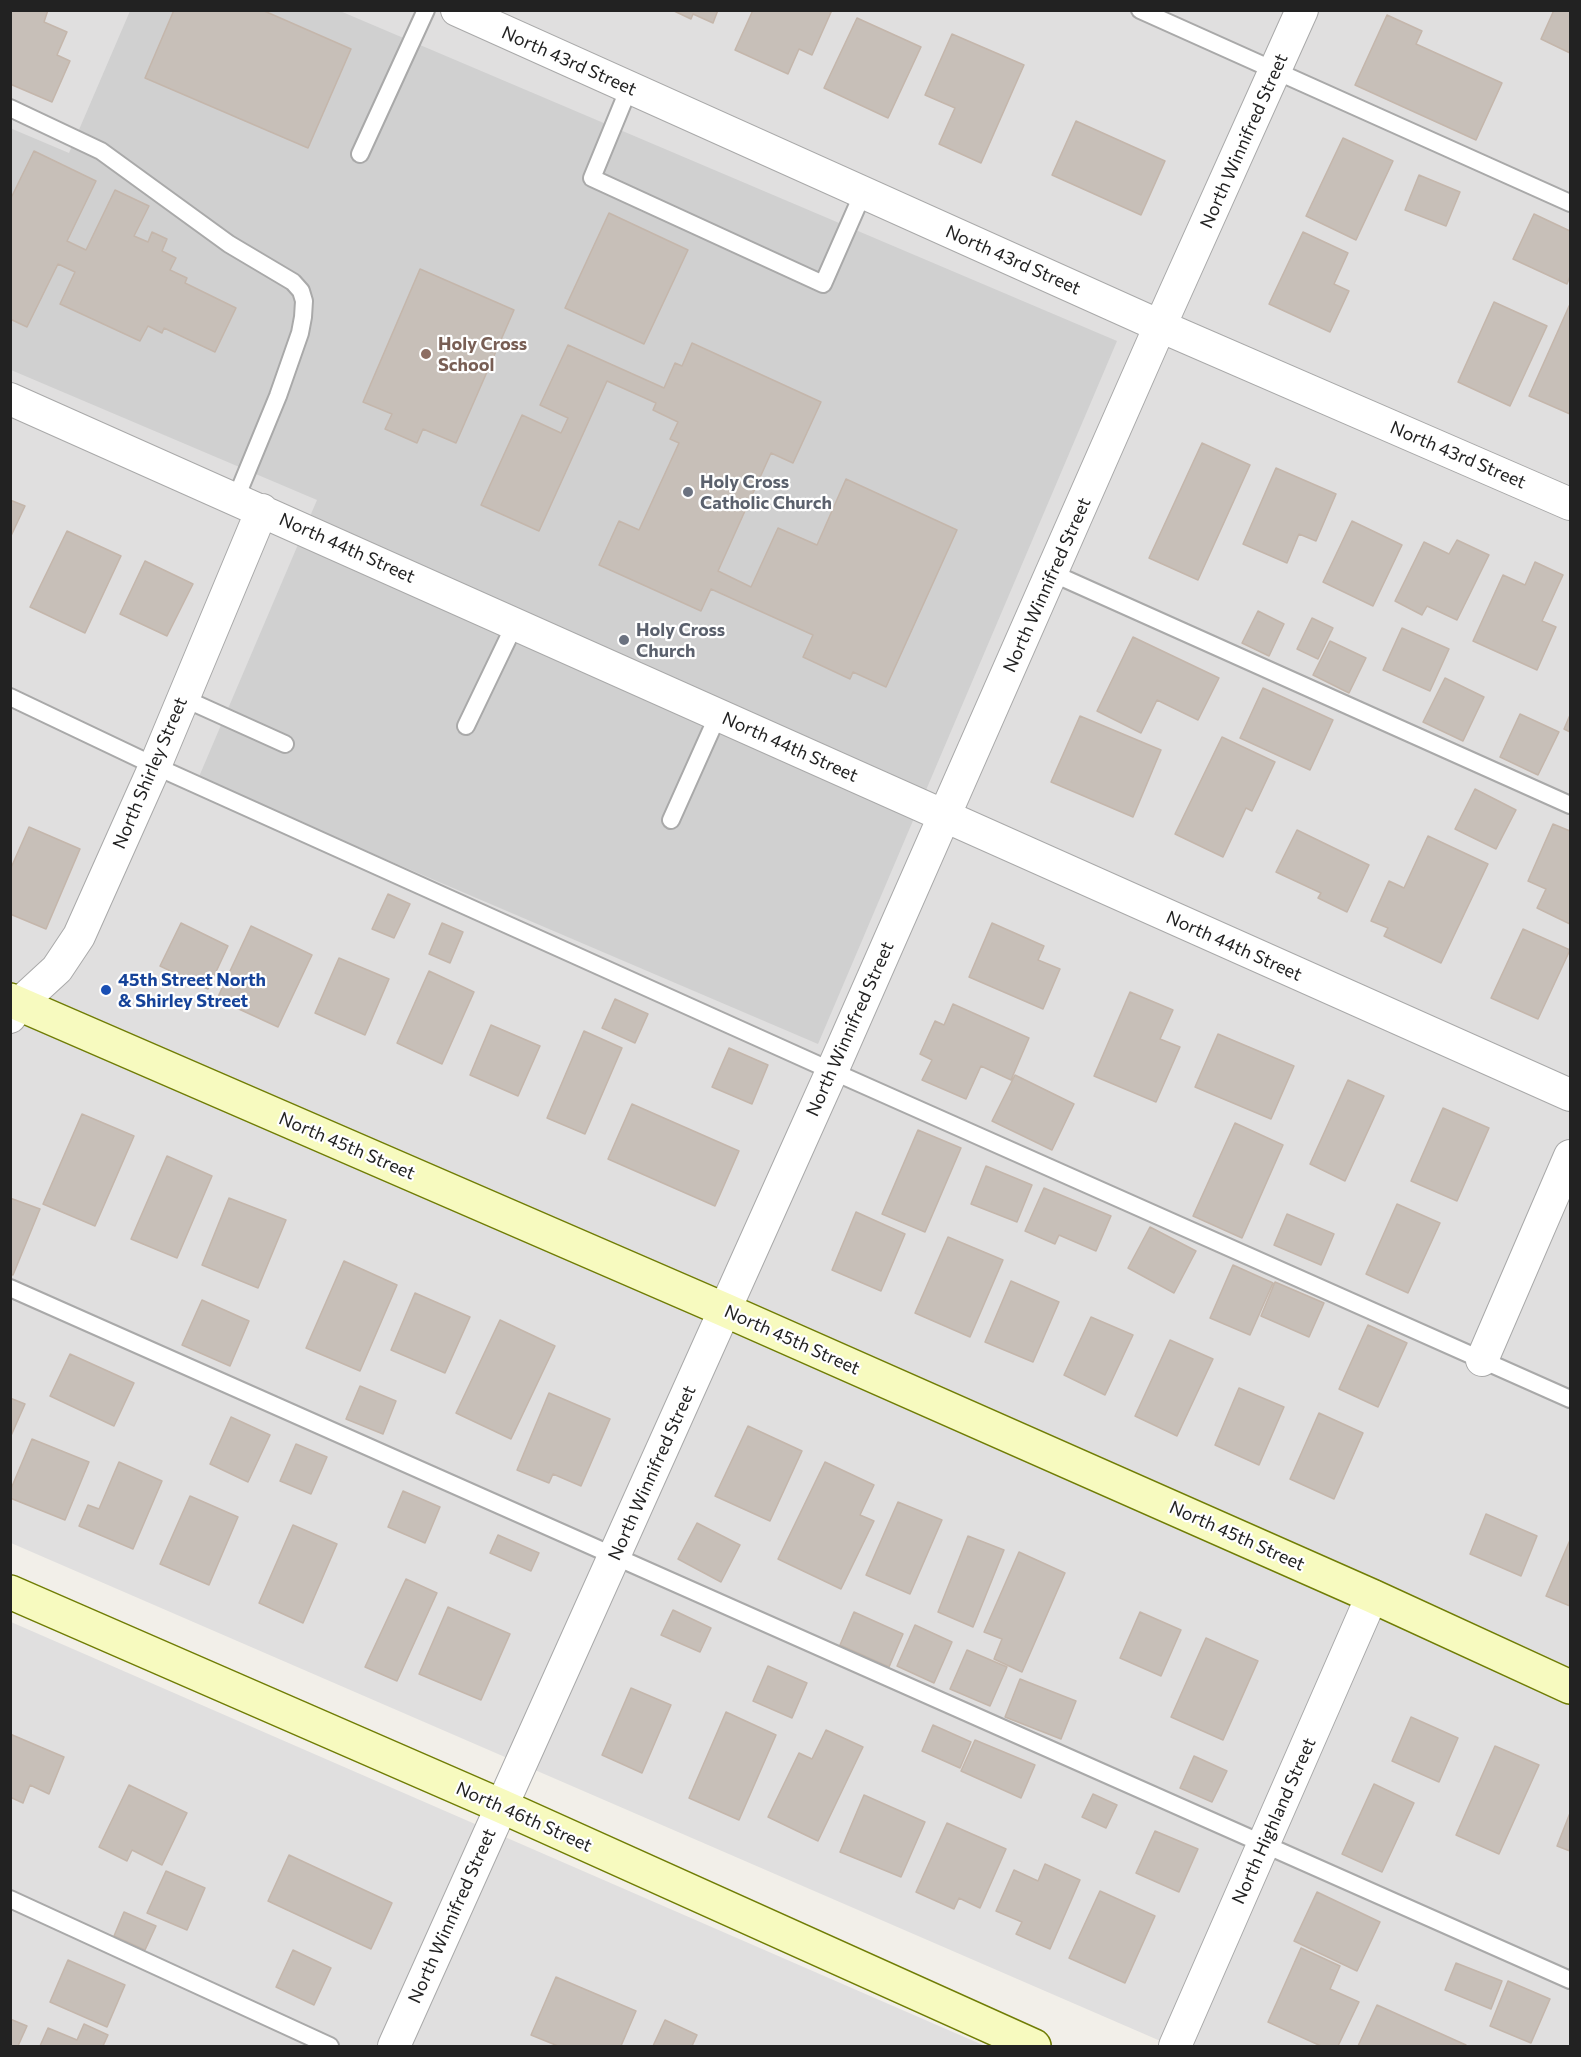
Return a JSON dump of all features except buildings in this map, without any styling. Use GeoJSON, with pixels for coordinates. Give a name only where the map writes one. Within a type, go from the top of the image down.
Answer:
{"type":"FeatureCollection","features":[{"type":"Feature","properties":{"kind":"street","name":"North 43rd Street"},"geometry":{"type":"LineString","coordinates":[[457,10],[1160,326],[1570,504]]}},
{"type":"Feature","properties":{"kind":"street","name":"North Winnifred Street"},"geometry":{"type":"LineString","coordinates":[[394,2046],[832,1071],[1160,326],[1302,10]]}},
{"type":"Feature","properties":{"kind":"street","name":"North 44th Street"},"geometry":{"type":"LineString","coordinates":[[10,399],[1570,1095]]}},
{"type":"Feature","properties":{"kind":"street","name":"North Shirley Street"},"geometry":{"type":"LineString","coordinates":[[13,1007],[57,969],[79,936],[183,698],[249,504]]}},
{"type":"Feature","properties":{"kind":"street","name":"North 45th Street"},"geometry":{"type":"LineString","coordinates":[[13,1007],[725,1310],[1372,1596],[1570,1687]]}},
{"type":"Feature","properties":{"kind":"street"},"geometry":{"type":"LineString","coordinates":[[1482,1360],[1570,1156]]}},
{"type":"Feature","properties":{"kind":"street","name":"North 46th Street"},"geometry":{"type":"LineString","coordinates":[[10,1592],[501,1806],[1034,2046]]}},
{"type":"Feature","properties":{"kind":"street","name":"North Highland Street"},"geometry":{"type":"LineString","coordinates":[[1175,2046],[1372,1596]]}},
{"type":"Feature","properties":{"kind":"lane"},"geometry":{"type":"LineString","coordinates":[[360,154],[426,10]]}},
{"type":"Feature","properties":{"kind":"lane"},"geometry":{"type":"LineString","coordinates":[[1140,10],[1570,203]]}},
{"type":"Feature","properties":{"kind":"lane"},"geometry":{"type":"LineString","coordinates":[[629,88],[592,178],[824,284],[863,193]]}},
{"type":"Feature","properties":{"kind":"lane"},"geometry":{"type":"LineString","coordinates":[[10,108],[101,151],[229,244],[288,278],[301,291],[304,308],[300,333],[278,396],[249,504]]}},
{"type":"Feature","properties":{"kind":"lane"},"geometry":{"type":"LineString","coordinates":[[1052,573],[1570,805]]}},
{"type":"Feature","properties":{"kind":"lane"},"geometry":{"type":"LineString","coordinates":[[465,726],[515,624]]}},
{"type":"Feature","properties":{"kind":"lane"},"geometry":{"type":"LineString","coordinates":[[10,697],[155,766],[832,1071],[1570,1399]]}},
{"type":"Feature","properties":{"kind":"lane"},"geometry":{"type":"LineString","coordinates":[[183,698],[285,744]]}},
{"type":"Feature","properties":{"kind":"lane"},"geometry":{"type":"LineString","coordinates":[[671,820],[718,715]]}},
{"type":"Feature","properties":{"kind":"lane"},"geometry":{"type":"LineString","coordinates":[[10,1288],[1570,1980]]}},
{"type":"Feature","properties":{"kind":"lane"},"geometry":{"type":"LineString","coordinates":[[10,1899],[330,2046]]}},
{"type":"Feature","properties":{"kind":"shaded area"},"geometry":{"type":"Polygon","coordinates":[[[11,11],[1570,11],[1570,2046],[1172,2046],[11,1543],[11,11]]]}},
{"type":"Feature","properties":{"kind":"shaded area","name":"Holy Cross Church"},"geometry":{"type":"Polygon","coordinates":[[[130,11],[340,11],[1117,341],[818,1044],[198,779],[317,500],[11,370],[10,128],[69,153],[130,11]]]}},
{"type":"Feature","properties":{"kind":"shaded area"},"geometry":{"type":"Polygon","coordinates":[[[11,1622],[985,2046],[11,2046],[11,1622]]]}},
{"type":"Feature","properties":{"kind":"place","name":"Holy Cross School"},"geometry":{"type":"Point","coordinates":[426,354]}},
{"type":"Feature","properties":{"kind":"place","name":"Holy Cross Catholic Church"},"geometry":{"type":"Point","coordinates":[688,492]}},
{"type":"Feature","properties":{"kind":"place","name":"Holy Cross Church"},"geometry":{"type":"Point","coordinates":[624,640]}},
{"type":"Feature","properties":{"kind":"place","name":"45th Street North & Shirley Street"},"geometry":{"type":"Point","coordinates":[106,990]}}]}
